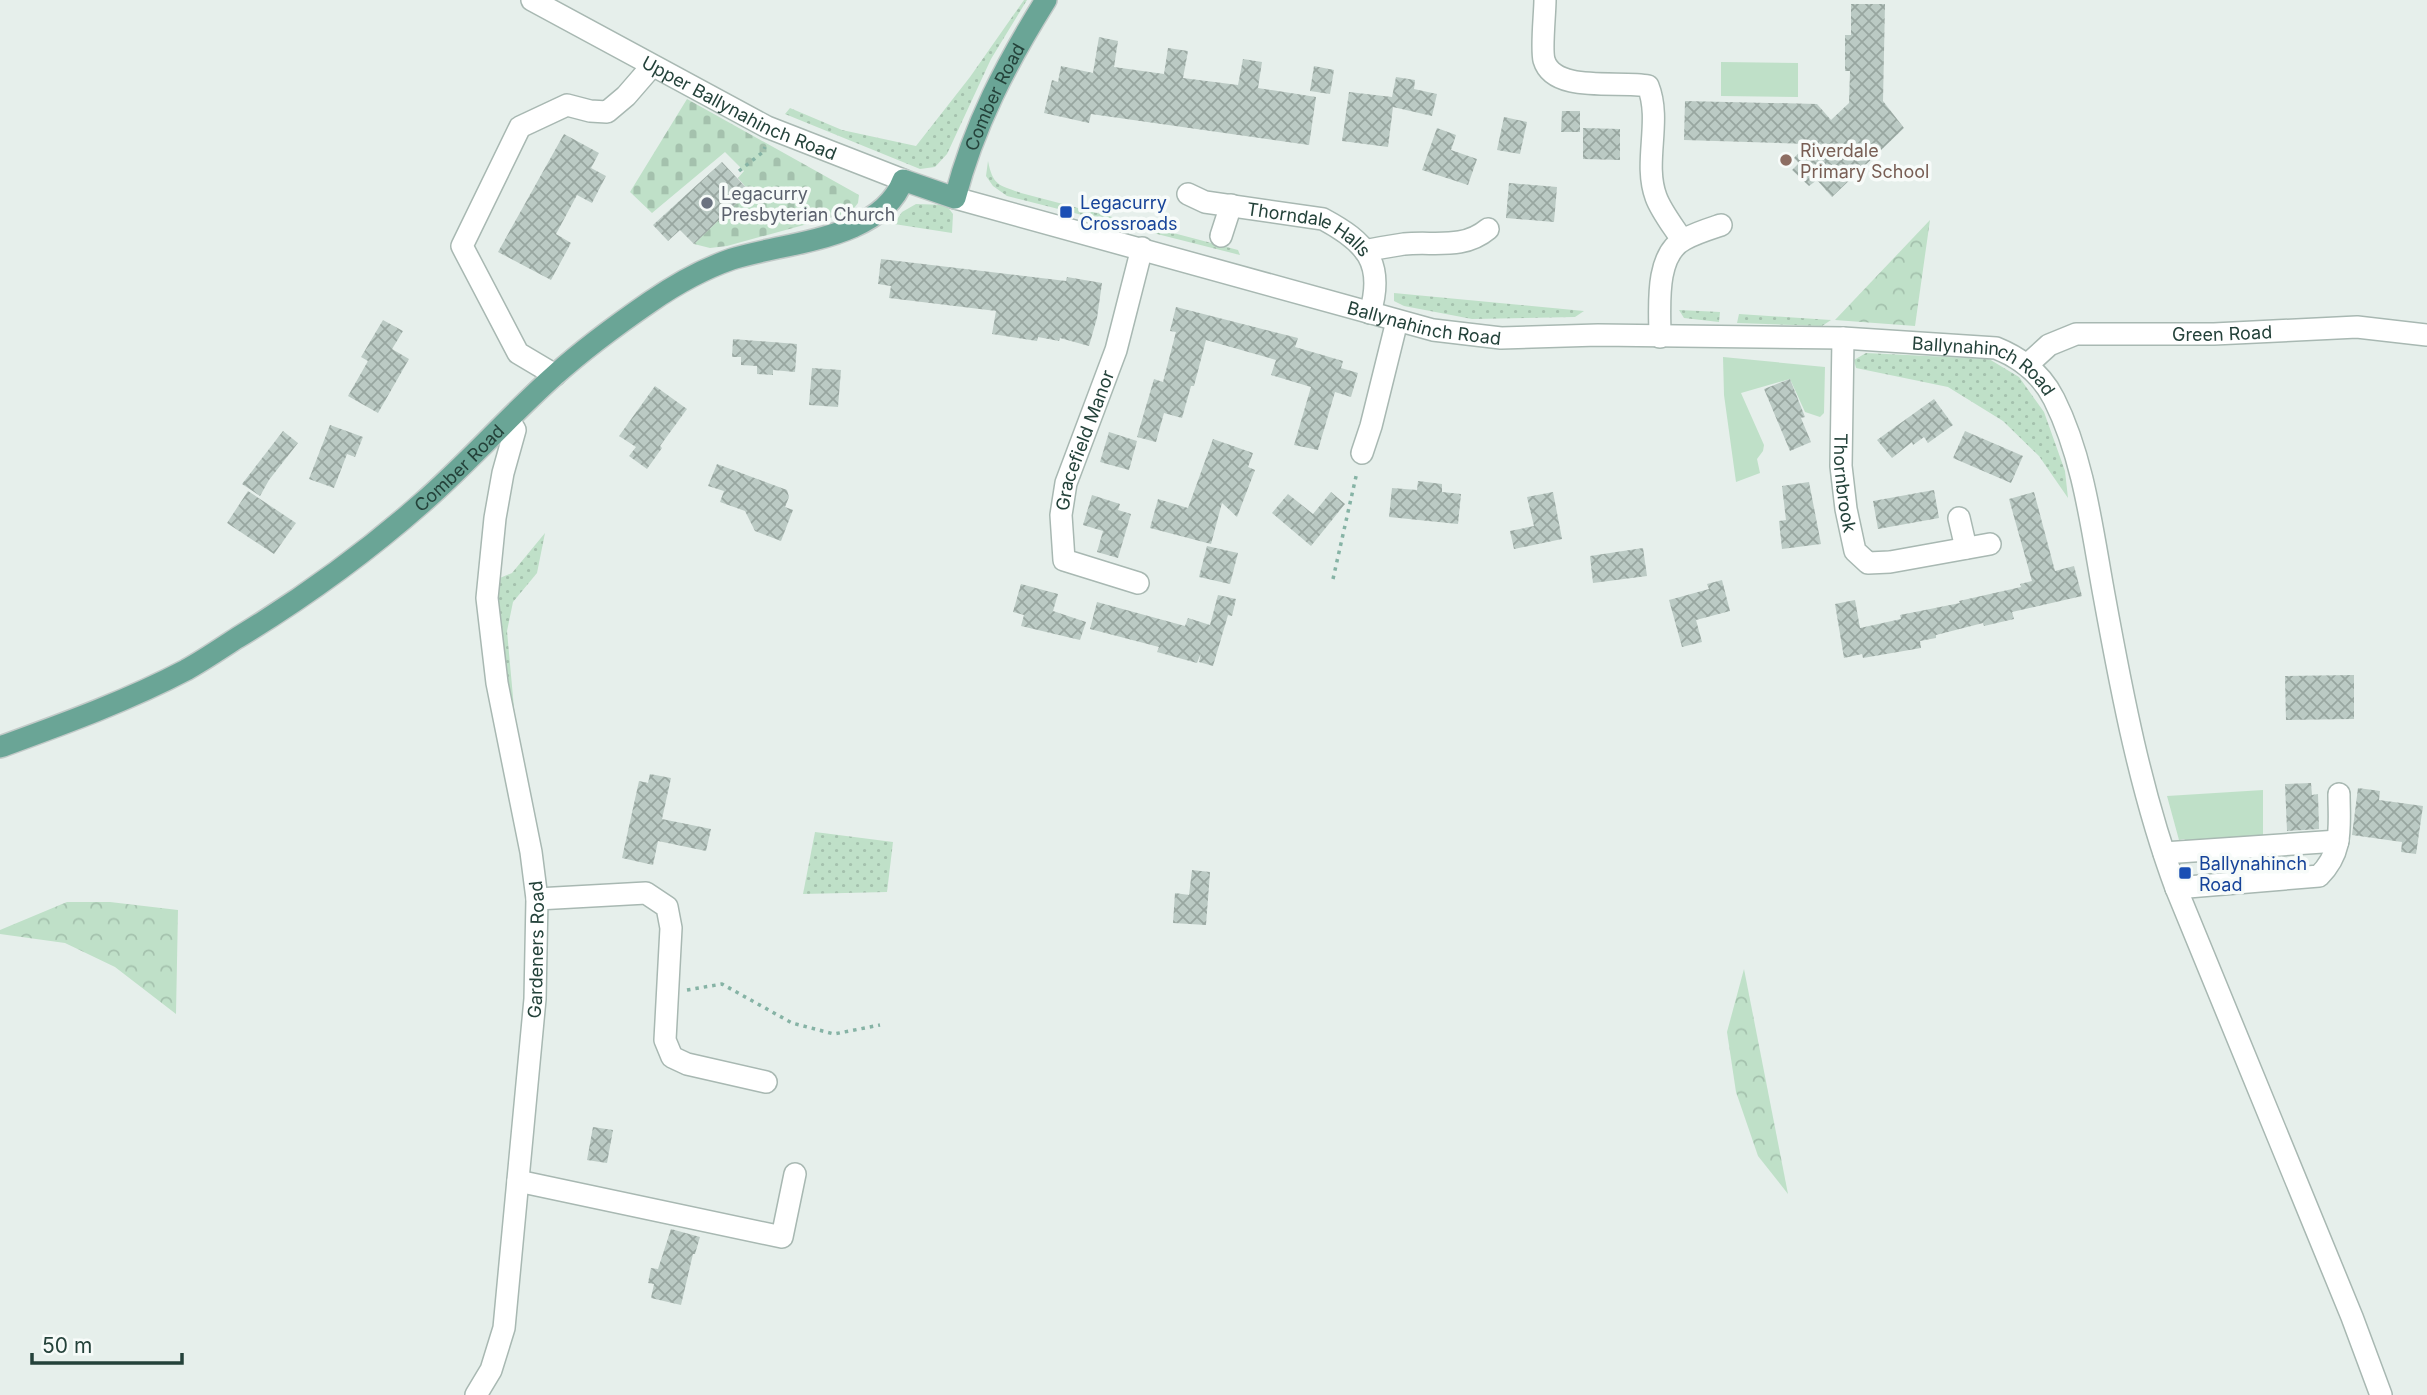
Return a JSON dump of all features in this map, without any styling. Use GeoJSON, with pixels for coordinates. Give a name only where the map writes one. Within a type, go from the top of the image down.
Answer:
{"type":"FeatureCollection","features":[{"type":"Feature","properties":{"kind":"main road","name":"Comber Road"},"geometry":{"type":"LineString","coordinates":[[955,198],[977,126],[1014,51],[1046,0]]}},
{"type":"Feature","properties":{"kind":"main road","name":"Comber Road"},"geometry":{"type":"LineString","coordinates":[[0,747],[109,706],[187,670],[270,618],[345,568],[455,473],[555,375],[652,300],[705,269],[864,223],[889,203],[899,191],[903,180]]}},
{"type":"Feature","properties":{"kind":"main road","name":"Upper Ballynahinch Road"},"geometry":{"type":"LineString","coordinates":[[903,180],[955,198]]}},
{"type":"Feature","properties":{"kind":"street","name":"Upper Ballynahinch Road"},"geometry":{"type":"LineString","coordinates":[[532,0],[773,129],[903,180]]}},
{"type":"Feature","properties":{"kind":"street"},"geometry":{"type":"LineString","coordinates":[[1545,0],[1544,60],[1555,76],[1569,82],[1634,83],[1648,86],[1653,99],[1652,170],[1655,196],[1682,240]]}},
{"type":"Feature","properties":{"kind":"street"},"geometry":{"type":"LineString","coordinates":[[555,375],[518,353],[462,246],[520,127],[567,105],[607,112],[626,96],[652,66]]}},
{"type":"Feature","properties":{"kind":"street","name":"Thorndale Halls"},"geometry":{"type":"LineString","coordinates":[[1188,194],[1205,202],[1323,219],[1358,241],[1370,256],[1374,278],[1374,298],[1370,313]]}},
{"type":"Feature","properties":{"kind":"street","name":"Ballynahinch Road"},"geometry":{"type":"LineString","coordinates":[[955,198],[1433,330],[1501,338],[1598,335],[1843,338],[1996,348],[2014,355],[2027,365],[2038,375],[2053,398],[2068,432],[2085,496],[2111,633],[2153,822],[2176,888],[2352,1317],[2381,1395]]}},
{"type":"Feature","properties":{"kind":"street"},"geometry":{"type":"LineString","coordinates":[[1221,236],[1231,205]]}},
{"type":"Feature","properties":{"kind":"street"},"geometry":{"type":"LineString","coordinates":[[1660,337],[1660,278],[1668,257],[1682,240],[1721,225]]}},
{"type":"Feature","properties":{"kind":"street"},"geometry":{"type":"LineString","coordinates":[[1365,250],[1405,244],[1454,243],[1476,239],[1488,229]]}},
{"type":"Feature","properties":{"kind":"street","name":"Gracefield Manor"},"geometry":{"type":"LineString","coordinates":[[1138,583],[1064,560],[1061,515],[1066,483],[1116,350],[1142,248]]}},
{"type":"Feature","properties":{"kind":"street"},"geometry":{"type":"LineString","coordinates":[[1362,453],[1397,321]]}},
{"type":"Feature","properties":{"kind":"street","name":"Green Road"},"geometry":{"type":"LineString","coordinates":[[2027,365],[2049,345],[2076,334],[2214,334],[2357,327],[2427,335]]}},
{"type":"Feature","properties":{"kind":"street","name":"Thornbrook"},"geometry":{"type":"LineString","coordinates":[[1843,338],[1841,466],[1855,551],[1868,563],[1890,562],[1990,544]]}},
{"type":"Feature","properties":{"kind":"street","name":"Gardeners Road"},"geometry":{"type":"LineString","coordinates":[[476,1395],[491,1370],[504,1328],[536,999],[537,899],[531,852],[497,682],[487,598],[495,518],[503,473],[515,430],[509,420]]}},
{"type":"Feature","properties":{"kind":"street"},"geometry":{"type":"LineString","coordinates":[[1959,518],[1966,548]]}},
{"type":"Feature","properties":{"kind":"street"},"geometry":{"type":"LineString","coordinates":[[2176,888],[2319,876],[2329,865],[2338,841],[2339,794]]}},
{"type":"Feature","properties":{"kind":"street"},"geometry":{"type":"LineString","coordinates":[[2164,853],[2338,841]]}},
{"type":"Feature","properties":{"kind":"street"},"geometry":{"type":"LineString","coordinates":[[537,899],[646,893],[657,898],[667,907],[671,928],[665,1040],[672,1057],[687,1064],[766,1082]]}},
{"type":"Feature","properties":{"kind":"street"},"geometry":{"type":"LineString","coordinates":[[518,1181],[782,1237],[795,1174]]}},
{"type":"Feature","properties":{"kind":"path"},"geometry":{"type":"LineString","coordinates":[[739,171],[763,152],[773,129]]}},
{"type":"Feature","properties":{"kind":"path"},"geometry":{"type":"LineString","coordinates":[[1333,579],[1362,453]]}},
{"type":"Feature","properties":{"kind":"path"},"geometry":{"type":"LineString","coordinates":[[667,993],[722,984],[792,1023],[834,1034],[880,1025]]}},
{"type":"Feature","properties":{"kind":"green space"},"geometry":{"type":"Polygon","coordinates":[[[1024,0],[1027,0],[991,59],[947,154],[935,167],[920,169],[785,114],[790,108],[842,130],[916,146],[970,77],[1024,0]]]}},
{"type":"Feature","properties":{"kind":"green space"},"geometry":{"type":"Polygon","coordinates":[[[1721,62],[1798,63],[1798,97],[1721,96],[1721,62]]]}},
{"type":"Feature","properties":{"kind":"green space"},"geometry":{"type":"Polygon","coordinates":[[[687,99],[859,195],[858,203],[851,212],[727,246],[710,248],[694,244],[749,191],[738,178],[744,171],[725,152],[652,213],[630,192],[687,99]]]}},
{"type":"Feature","properties":{"kind":"green space"},"geometry":{"type":"Polygon","coordinates":[[[988,161],[995,180],[1007,188],[1238,250],[1240,255],[1007,196],[993,186],[986,176],[988,161]]]}},
{"type":"Feature","properties":{"kind":"green space"},"geometry":{"type":"Polygon","coordinates":[[[916,204],[946,205],[953,214],[952,233],[894,224],[902,212],[916,204]]]}},
{"type":"Feature","properties":{"kind":"green space"},"geometry":{"type":"Polygon","coordinates":[[[1930,220],[1915,326],[1835,320],[1930,220]]]}},
{"type":"Feature","properties":{"kind":"green space"},"geometry":{"type":"Polygon","coordinates":[[[1394,293],[1584,311],[1575,317],[1472,319],[1404,306],[1394,301],[1394,293]]]}},
{"type":"Feature","properties":{"kind":"green space"},"geometry":{"type":"Polygon","coordinates":[[[1679,310],[1720,312],[1719,322],[1684,318],[1679,310]]]}},
{"type":"Feature","properties":{"kind":"green space"},"geometry":{"type":"Polygon","coordinates":[[[1739,314],[1831,320],[1822,326],[1737,323],[1739,314]]]}},
{"type":"Feature","properties":{"kind":"green space"},"geometry":{"type":"Polygon","coordinates":[[[1866,353],[1989,359],[2019,377],[2044,412],[2065,471],[2068,498],[2039,456],[2003,421],[1948,387],[1856,368],[1854,360],[1866,353]]]}},
{"type":"Feature","properties":{"kind":"green space"},"geometry":{"type":"Polygon","coordinates":[[[1723,357],[1825,367],[1824,413],[1820,417],[1805,412],[1790,379],[1741,393],[1764,445],[1757,459],[1760,473],[1736,482],[1724,395],[1723,357]]]}},
{"type":"Feature","properties":{"kind":"green space"},"geometry":{"type":"Polygon","coordinates":[[[545,533],[537,573],[513,602],[507,631],[518,752],[499,679],[495,580],[512,573],[545,533]]]}},
{"type":"Feature","properties":{"kind":"green space"},"geometry":{"type":"Polygon","coordinates":[[[2263,790],[2263,835],[2258,842],[2192,845],[2184,839],[2179,840],[2167,796],[2263,790]]]}},
{"type":"Feature","properties":{"kind":"green space"},"geometry":{"type":"Polygon","coordinates":[[[815,832],[893,842],[887,892],[803,894],[815,832]]]}},
{"type":"Feature","properties":{"kind":"green space"},"geometry":{"type":"Polygon","coordinates":[[[67,902],[110,902],[178,910],[176,1014],[115,967],[65,943],[0,934],[0,930],[67,902]]]}},
{"type":"Feature","properties":{"kind":"green space"},"geometry":{"type":"Polygon","coordinates":[[[1744,969],[1788,1194],[1758,1156],[1736,1092],[1727,1032],[1744,969]]]}},
{"type":"Feature","properties":{"kind":"building"},"geometry":{"type":"Polygon","coordinates":[[[1851,4],[1885,4],[1883,101],[1904,128],[1832,197],[1817,180],[1809,186],[1792,170],[1799,163],[1794,158],[1807,144],[1684,140],[1685,101],[1817,104],[1831,120],[1849,103],[1850,71],[1845,71],[1845,35],[1851,35],[1851,4]]]}},
{"type":"Feature","properties":{"kind":"building"},"geometry":{"type":"Polygon","coordinates":[[[1099,37],[1118,41],[1114,67],[1164,74],[1168,48],[1188,51],[1183,78],[1238,85],[1243,59],[1262,62],[1258,88],[1316,97],[1309,145],[1091,114],[1089,123],[1044,113],[1052,80],[1058,82],[1061,66],[1093,73],[1099,37]]]}},
{"type":"Feature","properties":{"kind":"building"},"geometry":{"type":"Polygon","coordinates":[[[1314,66],[1334,70],[1330,94],[1310,91],[1314,66]]]}},
{"type":"Feature","properties":{"kind":"building"},"geometry":{"type":"Polygon","coordinates":[[[1396,77],[1415,80],[1414,89],[1437,94],[1432,116],[1393,107],[1388,147],[1342,141],[1349,92],[1392,97],[1396,77]]]}},
{"type":"Feature","properties":{"kind":"building"},"geometry":{"type":"Polygon","coordinates":[[[1562,111],[1580,111],[1580,132],[1561,132],[1562,111]]]}},
{"type":"Feature","properties":{"kind":"building"},"geometry":{"type":"Polygon","coordinates":[[[1504,117],[1527,122],[1520,154],[1497,150],[1504,117]]]}},
{"type":"Feature","properties":{"kind":"building"},"geometry":{"type":"Polygon","coordinates":[[[1437,128],[1456,135],[1451,150],[1477,159],[1468,185],[1422,170],[1437,128]]]}},
{"type":"Feature","properties":{"kind":"building"},"geometry":{"type":"Polygon","coordinates":[[[1583,128],[1620,129],[1620,160],[1583,159],[1583,128]]]}},
{"type":"Feature","properties":{"kind":"building"},"geometry":{"type":"Polygon","coordinates":[[[564,134],[599,153],[591,168],[606,176],[592,203],[577,195],[556,234],[571,243],[551,280],[498,252],[564,134]]]}},
{"type":"Feature","properties":{"kind":"building","name":"Legacurry Presbyterian Church"},"geometry":{"type":"Polygon","coordinates":[[[722,162],[749,191],[694,244],[680,230],[668,241],[653,225],[722,162]]]}},
{"type":"Feature","properties":{"kind":"building"},"geometry":{"type":"Polygon","coordinates":[[[1509,183],[1557,187],[1554,222],[1506,218],[1509,183]]]}},
{"type":"Feature","properties":{"kind":"building"},"geometry":{"type":"Polygon","coordinates":[[[881,259],[1066,281],[1067,277],[1102,283],[1097,318],[1089,346],[1060,338],[1059,341],[1038,337],[1037,341],[992,334],[996,311],[889,298],[891,286],[878,284],[881,259]]]}},
{"type":"Feature","properties":{"kind":"building"},"geometry":{"type":"Polygon","coordinates":[[[1176,307],[1298,338],[1295,347],[1343,361],[1341,368],[1358,373],[1351,397],[1335,392],[1318,450],[1294,445],[1311,387],[1271,375],[1276,360],[1206,340],[1182,418],[1164,413],[1156,442],[1137,437],[1154,379],[1163,382],[1176,332],[1170,331],[1176,307]]]}},
{"type":"Feature","properties":{"kind":"building"},"geometry":{"type":"Polygon","coordinates":[[[383,320],[403,331],[392,349],[409,359],[378,413],[348,396],[368,361],[361,357],[383,320]]]}},
{"type":"Feature","properties":{"kind":"building"},"geometry":{"type":"Polygon","coordinates":[[[733,339],[797,344],[795,372],[773,370],[773,375],[757,374],[757,366],[741,365],[741,357],[732,357],[733,339]]]}},
{"type":"Feature","properties":{"kind":"building"},"geometry":{"type":"Polygon","coordinates":[[[812,368],[841,370],[838,407],[809,405],[812,368]]]}},
{"type":"Feature","properties":{"kind":"building"},"geometry":{"type":"Polygon","coordinates":[[[1790,379],[1805,417],[1801,418],[1811,442],[1790,451],[1764,389],[1790,379]]]}},
{"type":"Feature","properties":{"kind":"building"},"geometry":{"type":"Polygon","coordinates":[[[655,386],[687,409],[647,469],[629,456],[636,447],[619,436],[655,386]]]}},
{"type":"Feature","properties":{"kind":"building"},"geometry":{"type":"Polygon","coordinates":[[[1934,399],[1953,425],[1928,443],[1924,437],[1913,445],[1912,442],[1892,458],[1877,440],[1934,399]]]}},
{"type":"Feature","properties":{"kind":"building"},"geometry":{"type":"Polygon","coordinates":[[[330,425],[363,437],[355,457],[347,454],[334,488],[309,479],[330,425]]]}},
{"type":"Feature","properties":{"kind":"building"},"geometry":{"type":"Polygon","coordinates":[[[283,431],[298,443],[260,496],[242,484],[283,431]]]}},
{"type":"Feature","properties":{"kind":"building"},"geometry":{"type":"Polygon","coordinates":[[[1965,431],[2023,456],[2011,483],[1953,458],[1965,431]]]}},
{"type":"Feature","properties":{"kind":"building"},"geometry":{"type":"Polygon","coordinates":[[[1109,432],[1137,441],[1129,470],[1100,462],[1109,432]]]}},
{"type":"Feature","properties":{"kind":"building"},"geometry":{"type":"Polygon","coordinates":[[[1213,439],[1253,453],[1248,467],[1255,470],[1237,517],[1222,503],[1211,544],[1150,528],[1158,499],[1188,508],[1213,439]]]}},
{"type":"Feature","properties":{"kind":"building"},"geometry":{"type":"Polygon","coordinates":[[[717,464],[787,490],[789,497],[785,507],[793,510],[781,541],[755,531],[745,511],[720,502],[724,491],[708,486],[717,464]]]}},
{"type":"Feature","properties":{"kind":"building"},"geometry":{"type":"Polygon","coordinates":[[[1418,481],[1442,484],[1442,492],[1461,494],[1458,524],[1389,517],[1392,488],[1417,490],[1418,481]]]}},
{"type":"Feature","properties":{"kind":"building"},"geometry":{"type":"Polygon","coordinates":[[[1809,482],[1821,544],[1782,549],[1779,521],[1786,520],[1782,486],[1809,482]]]}},
{"type":"Feature","properties":{"kind":"building"},"geometry":{"type":"Polygon","coordinates":[[[1934,490],[1939,518],[1878,529],[1873,501],[1934,490]]]}},
{"type":"Feature","properties":{"kind":"building"},"geometry":{"type":"Polygon","coordinates":[[[248,491],[296,523],[274,554],[227,523],[248,491]]]}},
{"type":"Feature","properties":{"kind":"building"},"geometry":{"type":"Polygon","coordinates":[[[1331,492],[1345,504],[1311,546],[1272,513],[1288,494],[1313,514],[1331,492]]]}},
{"type":"Feature","properties":{"kind":"building"},"geometry":{"type":"Polygon","coordinates":[[[1553,492],[1562,539],[1514,549],[1510,531],[1534,526],[1527,497],[1553,492]]]}},
{"type":"Feature","properties":{"kind":"building"},"geometry":{"type":"Polygon","coordinates":[[[2034,492],[2055,571],[2074,566],[2082,596],[2012,612],[2014,619],[1984,626],[1983,623],[1936,635],[1936,638],[1920,641],[1921,648],[1863,658],[1862,654],[1844,658],[1835,604],[1855,600],[1860,628],[1901,619],[1900,615],[2021,587],[2020,584],[2032,581],[2009,499],[2034,492]]]}},
{"type":"Feature","properties":{"kind":"building"},"geometry":{"type":"Polygon","coordinates":[[[1092,495],[1120,504],[1118,510],[1131,514],[1118,558],[1097,552],[1103,531],[1083,525],[1092,495]]]}},
{"type":"Feature","properties":{"kind":"building"},"geometry":{"type":"Polygon","coordinates":[[[1207,546],[1238,553],[1230,584],[1199,577],[1207,546]]]}},
{"type":"Feature","properties":{"kind":"building"},"geometry":{"type":"Polygon","coordinates":[[[1643,548],[1647,576],[1593,583],[1590,556],[1643,548]]]}},
{"type":"Feature","properties":{"kind":"building"},"geometry":{"type":"Polygon","coordinates":[[[1722,580],[1730,611],[1696,620],[1702,642],[1682,647],[1669,600],[1709,589],[1707,584],[1722,580]]]}},
{"type":"Feature","properties":{"kind":"building"},"geometry":{"type":"Polygon","coordinates":[[[1021,584],[1058,594],[1053,611],[1086,622],[1080,640],[1021,626],[1024,615],[1013,612],[1021,584]]]}},
{"type":"Feature","properties":{"kind":"building"},"geometry":{"type":"Polygon","coordinates":[[[1218,595],[1236,599],[1232,616],[1228,615],[1213,666],[1199,662],[1201,653],[1197,663],[1157,652],[1159,647],[1090,629],[1097,602],[1185,626],[1188,618],[1210,625],[1218,595]]]}},
{"type":"Feature","properties":{"kind":"building"},"geometry":{"type":"Polygon","coordinates":[[[2354,675],[2354,719],[2286,720],[2285,676],[2354,675]]]}},
{"type":"Feature","properties":{"kind":"building"},"geometry":{"type":"Polygon","coordinates":[[[650,774],[671,778],[662,819],[711,829],[706,851],[658,841],[653,865],[622,858],[639,781],[648,783],[650,774]]]}},
{"type":"Feature","properties":{"kind":"building"},"geometry":{"type":"Polygon","coordinates":[[[2311,783],[2312,795],[2318,794],[2319,829],[2287,831],[2285,784],[2311,783]]]}},
{"type":"Feature","properties":{"kind":"building"},"geometry":{"type":"Polygon","coordinates":[[[2358,788],[2380,791],[2379,800],[2423,806],[2416,854],[2401,852],[2402,842],[2352,835],[2358,788]]]}},
{"type":"Feature","properties":{"kind":"building"},"geometry":{"type":"Polygon","coordinates":[[[1192,870],[1210,872],[1206,925],[1173,923],[1175,893],[1189,895],[1192,870]]]}},
{"type":"Feature","properties":{"kind":"building"},"geometry":{"type":"Polygon","coordinates":[[[593,1127],[613,1130],[607,1163],[587,1160],[593,1127]]]}},
{"type":"Feature","properties":{"kind":"building"},"geometry":{"type":"Polygon","coordinates":[[[671,1229],[700,1237],[693,1254],[681,1305],[651,1298],[654,1284],[648,1283],[651,1268],[658,1269],[671,1229]]]}},
{"type":"Feature","properties":{"kind":"place","name":"Riverdale Primary School"},"geometry":{"type":"Point","coordinates":[1786,160]}},
{"type":"Feature","properties":{"kind":"place","name":"Legacurry Presbyterian Church"},"geometry":{"type":"Point","coordinates":[707,203]}},
{"type":"Feature","properties":{"kind":"place","name":"Legacurry Crossroads"},"geometry":{"type":"Point","coordinates":[1066,212]}},
{"type":"Feature","properties":{"kind":"place","name":"Ballynahinch Road"},"geometry":{"type":"Point","coordinates":[2185,873]}}]}
